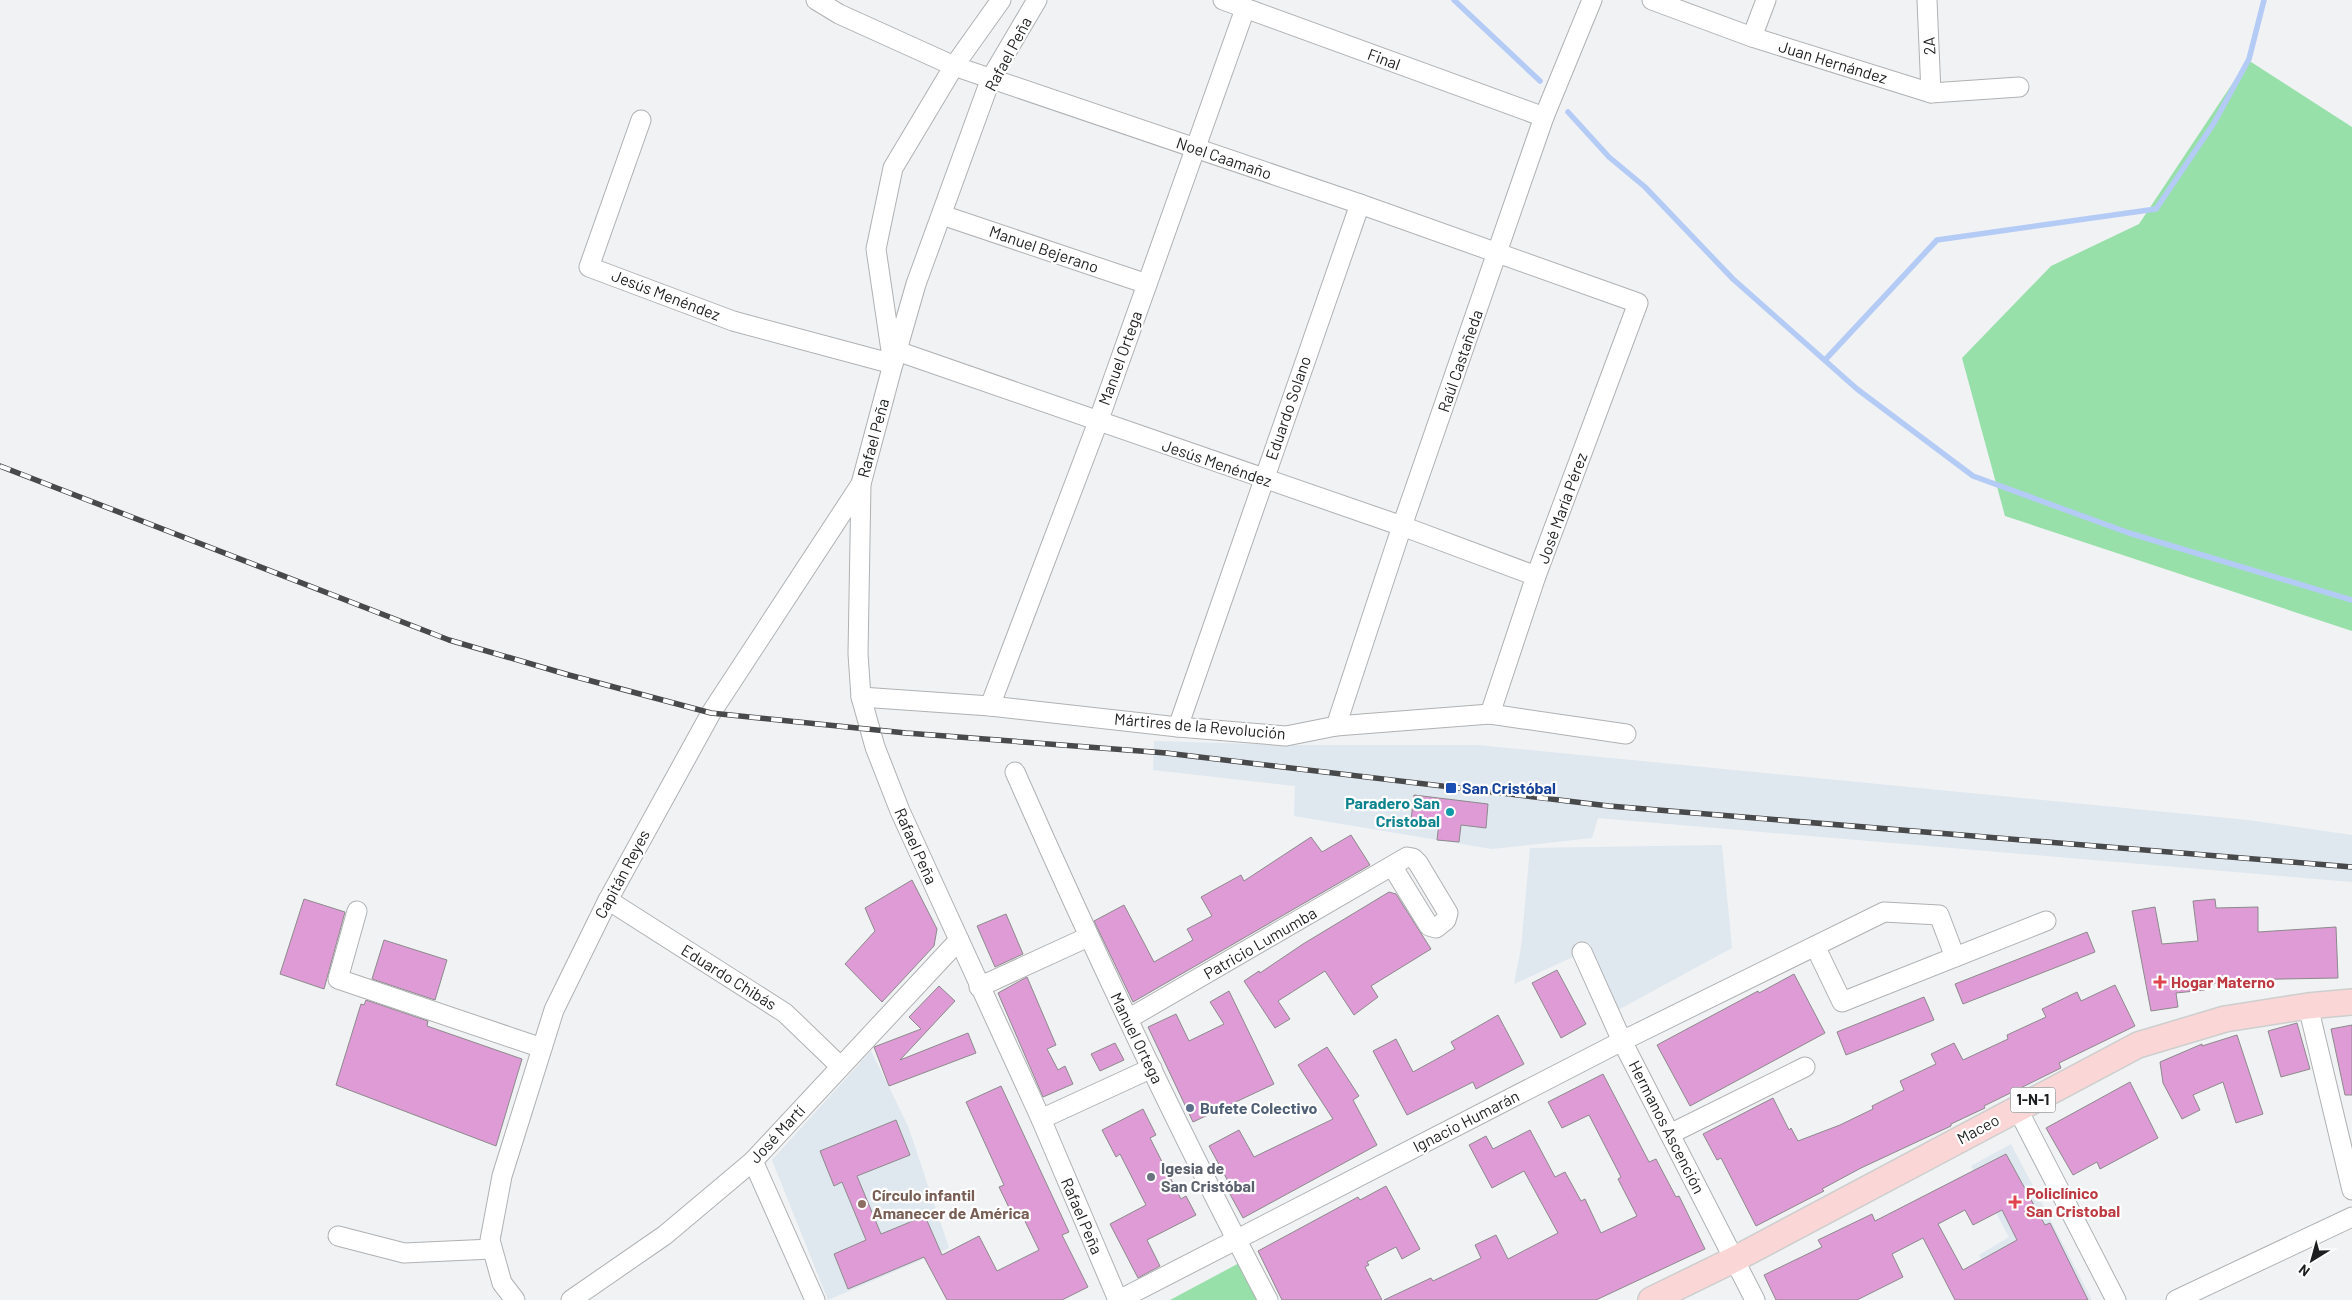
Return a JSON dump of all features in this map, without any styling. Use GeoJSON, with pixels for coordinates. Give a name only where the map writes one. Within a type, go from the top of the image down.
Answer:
{"type":"FeatureCollection","features":[{"type":"Feature","properties":{"kind":"main road","name":"Maceo"},"geometry":{"type":"LineString","coordinates":[[1651,1300],[1735,1258],[2138,1045],[2225,1019],[2308,1006],[2352,1002]]}},
{"type":"Feature","properties":{"kind":"street","name":"Noel Caamaño"},"geometry":{"type":"LineString","coordinates":[[816,0],[839,14],[954,66],[1360,204],[1638,303]]}},
{"type":"Feature","properties":{"kind":"street","name":"Rafael Peña"},"geometry":{"type":"LineString","coordinates":[[895,358],[876,249],[893,168],[954,66],[1001,0]]}},
{"type":"Feature","properties":{"kind":"street","name":"Rafael Peña"},"geometry":{"type":"LineString","coordinates":[[1037,0],[991,78],[916,284],[895,358],[861,484],[858,654],[861,697],[875,747],[900,810],[1040,1119],[1119,1300]]}},
{"type":"Feature","properties":{"kind":"street","name":"Final"},"geometry":{"type":"LineString","coordinates":[[1223,0],[1544,117]]}},
{"type":"Feature","properties":{"kind":"street","name":"Raúl Castañeda"},"geometry":{"type":"LineString","coordinates":[[1336,726],[1402,526],[1544,117],[1592,0]]}},
{"type":"Feature","properties":{"kind":"street","name":"Juan Hernández"},"geometry":{"type":"LineString","coordinates":[[1652,0],[1752,37],[1931,93],[2019,87]]}},
{"type":"Feature","properties":{"kind":"street"},"geometry":{"type":"LineString","coordinates":[[1752,37],[1766,0]]}},
{"type":"Feature","properties":{"kind":"street","name":"2A"},"geometry":{"type":"LineString","coordinates":[[1927,0],[1931,93]]}},
{"type":"Feature","properties":{"kind":"street","name":"Manuel Ortega"},"geometry":{"type":"LineString","coordinates":[[990,706],[1098,422],[1244,9]]}},
{"type":"Feature","properties":{"kind":"street","name":"Jesús Menéndez"},"geometry":{"type":"LineString","coordinates":[[642,120],[589,266],[733,321],[895,358],[1098,422],[1402,526],[1536,576]]}},
{"type":"Feature","properties":{"kind":"street","name":"Eduardo Solano"},"geometry":{"type":"LineString","coordinates":[[1178,727],[1360,204]]}},
{"type":"Feature","properties":{"kind":"street","name":"Manuel Bejerano"},"geometry":{"type":"LineString","coordinates":[[942,215],[1147,284]]}},
{"type":"Feature","properties":{"kind":"street","name":"José María Pérez"},"geometry":{"type":"LineString","coordinates":[[1490,714],[1536,576],[1638,303]]}},
{"type":"Feature","properties":{"kind":"street","name":"Capitán Reyes"},"geometry":{"type":"LineString","coordinates":[[516,1300],[502,1283],[490,1240],[502,1176],[554,1010],[608,900],[711,713],[861,484]]}},
{"type":"Feature","properties":{"kind":"street","name":"Mártires de la Revolución"},"geometry":{"type":"LineString","coordinates":[[861,697],[990,706],[1178,727],[1286,736],[1336,726],[1490,714],[1626,734]]}},
{"type":"Feature","properties":{"kind":"street","name":"Manuel Ortega"},"geometry":{"type":"LineString","coordinates":[[1015,772],[1088,937],[1236,1240],[1268,1300]]}},
{"type":"Feature","properties":{"kind":"street","name":"Patricio Lumumba"},"geometry":{"type":"LineString","coordinates":[[1128,1019],[1392,866]]}},
{"type":"Feature","properties":{"kind":"street","name":"Eduardo Chibás"},"geometry":{"type":"LineString","coordinates":[[608,900],[785,1013],[840,1066]]}},
{"type":"Feature","properties":{"kind":"street"},"geometry":{"type":"LineString","coordinates":[[357,911],[338,979],[542,1048]]}},
{"type":"Feature","properties":{"kind":"street","name":"Ignacio Humarán"},"geometry":{"type":"LineString","coordinates":[[1119,1300],[1622,1041],[1884,912],[1939,915],[1955,957]]}},
{"type":"Feature","properties":{"kind":"street"},"geometry":{"type":"LineString","coordinates":[[1815,946],[1842,1002],[2046,921]]}},
{"type":"Feature","properties":{"kind":"street"},"geometry":{"type":"LineString","coordinates":[[979,987],[1088,937]]}},
{"type":"Feature","properties":{"kind":"street","name":"José Martí"},"geometry":{"type":"LineString","coordinates":[[571,1300],[665,1235],[753,1161],[959,940]]}},
{"type":"Feature","properties":{"kind":"street","name":"Hermanos Ascención"},"geometry":{"type":"LineString","coordinates":[[1582,952],[1622,1041],[1755,1300]]}},
{"type":"Feature","properties":{"kind":"street"},"geometry":{"type":"LineString","coordinates":[[2308,1006],[2352,1190]]}},
{"type":"Feature","properties":{"kind":"street"},"geometry":{"type":"LineString","coordinates":[[1670,1134],[1806,1067]]}},
{"type":"Feature","properties":{"kind":"street"},"geometry":{"type":"LineString","coordinates":[[1040,1119],[1152,1068]]}},
{"type":"Feature","properties":{"kind":"street"},"geometry":{"type":"LineString","coordinates":[[2017,1108],[2116,1300]]}},
{"type":"Feature","properties":{"kind":"street"},"geometry":{"type":"LineString","coordinates":[[753,1161],[815,1300]]}},
{"type":"Feature","properties":{"kind":"street"},"geometry":{"type":"LineString","coordinates":[[2176,1300],[2352,1217]]}},
{"type":"Feature","properties":{"kind":"street"},"geometry":{"type":"LineString","coordinates":[[338,1236],[404,1253],[492,1248]]}},
{"type":"Feature","properties":{"kind":"shaded area"},"geometry":{"type":"Polygon","coordinates":[[[1154,741],[1293,745],[1477,745],[2248,820],[2352,835],[2352,882],[1598,818],[1592,838],[1492,849],[1294,816],[1295,786],[1153,770],[1154,741]]]}},
{"type":"Feature","properties":{"kind":"shaded area"},"geometry":{"type":"Polygon","coordinates":[[[1722,845],[1732,948],[1605,1017],[1575,956],[1514,984],[1521,948],[1530,848],[1722,845]]]}},
{"type":"Feature","properties":{"kind":"shaded area","name":"Círculo infantil Amanecer de América"},"geometry":{"type":"Polygon","coordinates":[[[871,1051],[908,1126],[949,1248],[828,1300],[772,1160],[871,1051]]]}},
{"type":"Feature","properties":{"kind":"shaded area","name":"Policlínico San Cristobal"},"geometry":{"type":"Polygon","coordinates":[[[2011,1144],[2092,1300],[2002,1300],[1979,1255],[2009,1237],[1971,1166],[2011,1144]]]}},
{"type":"Feature","properties":{"kind":"green space"},"geometry":{"type":"Polygon","coordinates":[[[2248,60],[2352,127],[2352,631],[2005,516],[1962,358],[2051,266],[2139,224],[2248,60]]]}},
{"type":"Feature","properties":{"kind":"green space"},"geometry":{"type":"Polygon","coordinates":[[[1243,1261],[1262,1300],[1170,1300],[1243,1261]]]}},
{"type":"Feature","properties":{"kind":"building","name":"Paradero San Cristobal"},"geometry":{"type":"Polygon","coordinates":[[[1414,795],[1488,804],[1486,828],[1461,825],[1459,842],[1437,840],[1439,823],[1411,820],[1414,795]]]}},
{"type":"Feature","properties":{"kind":"building"},"geometry":{"type":"Polygon","coordinates":[[[1351,835],[1370,865],[1133,1002],[1094,921],[1124,905],[1154,962],[1193,940],[1187,929],[1212,916],[1201,897],[1241,875],[1244,881],[1311,837],[1322,852],[1351,835]]]}},
{"type":"Feature","properties":{"kind":"building"},"geometry":{"type":"Polygon","coordinates":[[[912,880],[937,929],[934,946],[882,1002],[845,964],[875,931],[865,908],[912,880]]]}},
{"type":"Feature","properties":{"kind":"building"},"geometry":{"type":"Polygon","coordinates":[[[1389,892],[1396,894],[1431,949],[1371,986],[1378,997],[1354,1015],[1325,971],[1278,1001],[1290,1019],[1275,1028],[1244,981],[1259,971],[1260,973],[1303,944],[1389,892]]]}},
{"type":"Feature","properties":{"kind":"building"},"geometry":{"type":"Polygon","coordinates":[[[304,899],[345,912],[324,989],[280,974],[304,899]]]}},
{"type":"Feature","properties":{"kind":"building"},"geometry":{"type":"Polygon","coordinates":[[[2215,899],[2216,908],[2258,907],[2258,932],[2336,927],[2338,978],[2226,980],[2226,982],[2205,985],[2205,990],[2176,993],[2178,1007],[2151,1011],[2132,911],[2155,907],[2162,944],[2198,941],[2193,901],[2215,899]]]}},
{"type":"Feature","properties":{"kind":"building"},"geometry":{"type":"Polygon","coordinates":[[[1006,914],[1023,954],[995,967],[977,926],[1006,914]]]}},
{"type":"Feature","properties":{"kind":"building"},"geometry":{"type":"Polygon","coordinates":[[[2087,932],[2095,952],[1963,1004],[1955,984],[2087,932]]]}},
{"type":"Feature","properties":{"kind":"building"},"geometry":{"type":"Polygon","coordinates":[[[384,940],[447,960],[435,1000],[372,979],[384,940]]]}},
{"type":"Feature","properties":{"kind":"building"},"geometry":{"type":"Polygon","coordinates":[[[1557,970],[1586,1024],[1561,1038],[1532,983],[1557,970]]]}},
{"type":"Feature","properties":{"kind":"building"},"geometry":{"type":"Polygon","coordinates":[[[1794,974],[1825,1033],[1690,1106],[1657,1045],[1794,974]]]}},
{"type":"Feature","properties":{"kind":"building"},"geometry":{"type":"Polygon","coordinates":[[[1027,977],[1056,1045],[1047,1049],[1058,1070],[1065,1066],[1073,1084],[1043,1097],[998,993],[1027,977]]]}},
{"type":"Feature","properties":{"kind":"building"},"geometry":{"type":"Polygon","coordinates":[[[2115,985],[2135,1026],[2059,1063],[2061,1068],[1984,1106],[1985,1108],[1951,1124],[1951,1126],[1861,1168],[1822,1189],[1824,1191],[1756,1226],[1721,1158],[1717,1160],[1703,1134],[1773,1098],[1789,1130],[1791,1128],[1798,1141],[1840,1125],[1873,1109],[1872,1106],[1904,1090],[1900,1081],[1936,1064],[1931,1054],[1954,1043],[1963,1060],[2008,1039],[2007,1035],[2046,1017],[2042,1009],[2077,992],[2081,1001],[2115,985]]]}},
{"type":"Feature","properties":{"kind":"building"},"geometry":{"type":"Polygon","coordinates":[[[939,986],[955,1001],[900,1060],[968,1033],[976,1053],[889,1086],[874,1047],[921,1029],[909,1017],[939,986]]]}},
{"type":"Feature","properties":{"kind":"building"},"geometry":{"type":"Polygon","coordinates":[[[1229,991],[1274,1084],[1193,1122],[1148,1027],[1176,1014],[1189,1041],[1224,1024],[1210,1002],[1229,991]]]}},
{"type":"Feature","properties":{"kind":"building"},"geometry":{"type":"Polygon","coordinates":[[[1924,997],[1934,1020],[1846,1055],[1837,1032],[1924,997]]]}},
{"type":"Feature","properties":{"kind":"building"},"geometry":{"type":"Polygon","coordinates":[[[366,1000],[428,1021],[427,1026],[522,1059],[496,1146],[336,1085],[361,1004],[364,1005],[366,1000]]]}},
{"type":"Feature","properties":{"kind":"building"},"geometry":{"type":"Polygon","coordinates":[[[1498,1015],[1524,1064],[1476,1089],[1473,1082],[1407,1115],[1373,1051],[1396,1039],[1413,1072],[1455,1049],[1451,1042],[1498,1015]]]}},
{"type":"Feature","properties":{"kind":"building"},"geometry":{"type":"Polygon","coordinates":[[[2297,1023],[2310,1069],[2281,1077],[2268,1031],[2297,1023]]]}},
{"type":"Feature","properties":{"kind":"building"},"geometry":{"type":"Polygon","coordinates":[[[2352,1025],[2352,1095],[2345,1095],[2331,1029],[2352,1025]]]}},
{"type":"Feature","properties":{"kind":"building"},"geometry":{"type":"Polygon","coordinates":[[[2237,1035],[2263,1114],[2236,1123],[2223,1082],[2193,1095],[2200,1110],[2182,1119],[2163,1083],[2160,1062],[2202,1044],[2202,1046],[2237,1035]]]}},
{"type":"Feature","properties":{"kind":"building"},"geometry":{"type":"Polygon","coordinates":[[[1115,1043],[1124,1060],[1100,1071],[1091,1054],[1115,1043]]]}},
{"type":"Feature","properties":{"kind":"building"},"geometry":{"type":"Polygon","coordinates":[[[1327,1047],[1359,1096],[1353,1100],[1377,1145],[1243,1218],[1226,1187],[1230,1185],[1209,1146],[1239,1130],[1254,1157],[1333,1119],[1298,1065],[1327,1047]]]}},
{"type":"Feature","properties":{"kind":"building"},"geometry":{"type":"Polygon","coordinates":[[[1603,1074],[1649,1162],[1656,1159],[1676,1197],[1679,1196],[1705,1249],[1596,1300],[1384,1300],[1431,1278],[1433,1281],[1481,1258],[1475,1245],[1496,1235],[1508,1259],[1558,1233],[1524,1171],[1492,1188],[1469,1145],[1486,1136],[1493,1149],[1530,1130],[1555,1177],[1565,1172],[1581,1201],[1585,1199],[1601,1233],[1637,1216],[1618,1179],[1621,1177],[1589,1115],[1562,1128],[1548,1102],[1603,1074]]]}},
{"type":"Feature","properties":{"kind":"building"},"geometry":{"type":"Polygon","coordinates":[[[2130,1082],[2158,1138],[2100,1169],[2097,1162],[2073,1175],[2046,1128],[2130,1082]]]}},
{"type":"Feature","properties":{"kind":"building"},"geometry":{"type":"Polygon","coordinates":[[[1001,1086],[1069,1232],[1062,1235],[1088,1287],[1062,1300],[947,1300],[924,1257],[848,1289],[834,1254],[866,1240],[842,1182],[834,1186],[820,1151],[896,1120],[910,1155],[857,1176],[881,1234],[925,1216],[942,1255],[979,1236],[997,1271],[1039,1250],[1023,1217],[1015,1220],[999,1187],[1004,1185],[966,1102],[1001,1086]]]}},
{"type":"Feature","properties":{"kind":"building","name":"Igesia de San Cristóbal"},"geometry":{"type":"Polygon","coordinates":[[[1143,1109],[1156,1135],[1150,1138],[1181,1199],[1186,1196],[1196,1215],[1147,1240],[1160,1266],[1138,1278],[1110,1224],[1146,1205],[1120,1154],[1116,1157],[1102,1130],[1143,1109]]]}},
{"type":"Feature","properties":{"kind":"building"},"geometry":{"type":"Polygon","coordinates":[[[2006,1154],[2045,1225],[2050,1223],[2088,1300],[1955,1300],[1923,1238],[1892,1254],[1903,1277],[1857,1300],[1776,1300],[1764,1275],[1822,1247],[1818,1240],[1872,1214],[1875,1221],[2006,1154]],[[1965,1210],[1938,1224],[1963,1270],[2017,1240],[2002,1210],[1973,1225],[1965,1210]]]}},
{"type":"Feature","properties":{"kind":"building"},"geometry":{"type":"Polygon","coordinates":[[[1386,1186],[1420,1249],[1402,1259],[1396,1247],[1367,1262],[1369,1265],[1365,1267],[1382,1300],[1282,1300],[1258,1251],[1358,1197],[1360,1200],[1386,1186]]]}},
{"type":"Feature","properties":{"kind":"waterway"},"geometry":{"type":"LineString","coordinates":[[1454,0],[1540,81]]}},
{"type":"Feature","properties":{"kind":"waterway"},"geometry":{"type":"LineString","coordinates":[[1825,360],[1937,240],[2156,209],[2214,123],[2249,59],[2264,0]]}},
{"type":"Feature","properties":{"kind":"waterway"},"geometry":{"type":"LineString","coordinates":[[1568,112],[1609,157],[1645,187],[1733,279],[1857,389],[1973,476],[2129,533],[2352,600]]}},
{"type":"Feature","properties":{"kind":"railway"},"geometry":{"type":"LineString","coordinates":[[0,466],[449,640],[569,675],[711,713],[906,733],[1166,753],[1609,806],[2352,867]]}},
{"type":"Feature","properties":{"kind":"place","name":"San Cristóbal"},"geometry":{"type":"Point","coordinates":[1451,788]}},
{"type":"Feature","properties":{"kind":"place","name":"Paradero San Cristobal"},"geometry":{"type":"Point","coordinates":[1450,812]}},
{"type":"Feature","properties":{"kind":"place","name":"Hogar Materno"},"geometry":{"type":"Point","coordinates":[2160,982]}},
{"type":"Feature","properties":{"kind":"place","name":"Bufete Colectivo"},"geometry":{"type":"Point","coordinates":[1190,1108]}},
{"type":"Feature","properties":{"kind":"place","name":"Igesia de San Cristóbal"},"geometry":{"type":"Point","coordinates":[1151,1177]}},
{"type":"Feature","properties":{"kind":"place","name":"Policlínico San Cristobal"},"geometry":{"type":"Point","coordinates":[2015,1202]}},
{"type":"Feature","properties":{"kind":"place","name":"Círculo infantil Amanecer de América"},"geometry":{"type":"Point","coordinates":[862,1204]}}]}
